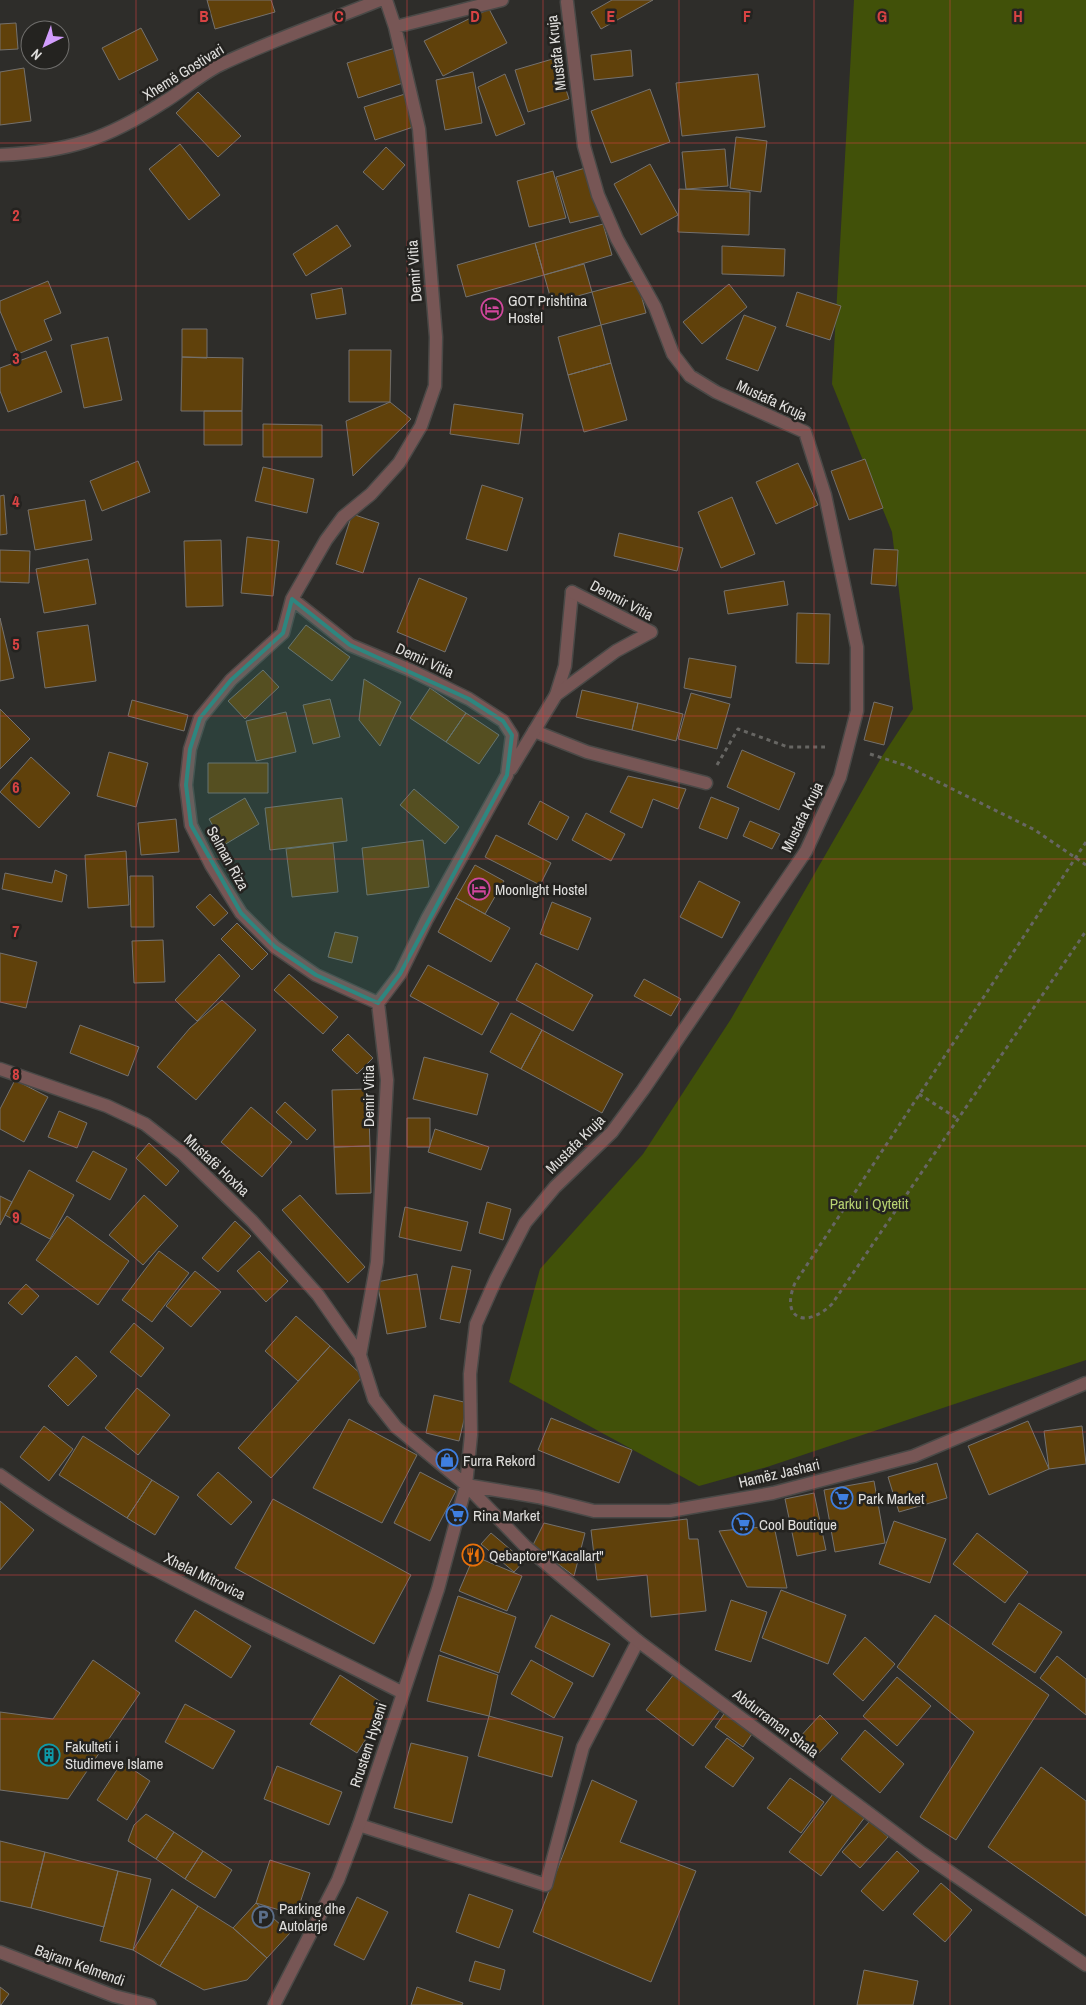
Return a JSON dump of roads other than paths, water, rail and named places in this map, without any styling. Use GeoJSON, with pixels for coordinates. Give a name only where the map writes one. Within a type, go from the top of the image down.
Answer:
{"type":"FeatureCollection","features":[{"type":"Feature","properties":{"kind":"street","name":"Xhemë Gostivari"},"geometry":{"type":"LineString","coordinates":[[0,155],[40,153],[76,146],[114,131],[152,110],[222,63],[380,0]]}},
{"type":"Feature","properties":{"kind":"street","name":"Demir Vitia"},"geometry":{"type":"LineString","coordinates":[[360,1354],[377,1262],[387,1080],[378,1003],[400,974],[508,775],[512,735],[503,721],[469,699],[410,670],[350,645],[292,599],[326,540],[343,517],[371,494],[399,463],[421,426],[435,386],[436,337],[419,129],[395,27],[386,0]]}},
{"type":"Feature","properties":{"kind":"street"},"geometry":{"type":"LineString","coordinates":[[395,27],[502,0]]}},
{"type":"Feature","properties":{"kind":"street","name":"Mustafa Kruja"},"geometry":{"type":"LineString","coordinates":[[466,1484],[471,1435],[470,1374],[476,1324],[496,1279],[525,1223],[555,1187],[617,1125],[806,851],[840,777],[858,712],[857,647],[825,495],[805,432],[716,392],[690,376],[673,354],[655,307],[617,239],[598,195],[584,146],[567,1]]}},
{"type":"Feature","properties":{"kind":"street","name":"Denmir Vitia"},"geometry":{"type":"LineString","coordinates":[[508,775],[556,696],[565,666],[572,592],[651,632],[616,651],[556,696]]}},
{"type":"Feature","properties":{"kind":"street","name":"Selman Riza"},"geometry":{"type":"LineString","coordinates":[[292,599],[283,633],[231,680],[200,718],[190,749],[186,785],[191,825],[211,865],[241,913],[275,947],[316,975],[378,1003]]}},
{"type":"Feature","properties":{"kind":"street"},"geometry":{"type":"LineString","coordinates":[[534,732],[587,752],[706,783]]}},
{"type":"Feature","properties":{"kind":"street","name":"Mustafë Hoxha"},"geometry":{"type":"LineString","coordinates":[[0,1069],[107,1106],[145,1124],[182,1154],[252,1221],[318,1295],[360,1354]]}},
{"type":"Feature","properties":{"kind":"street"},"geometry":{"type":"LineString","coordinates":[[360,1354],[374,1399],[396,1427],[466,1484]]}},
{"type":"Feature","properties":{"kind":"street","name":"Hamëz Jashari"},"geometry":{"type":"LineString","coordinates":[[466,1484],[538,1497],[594,1511],[670,1512],[772,1493],[914,1456],[1086,1383]]}},
{"type":"Feature","properties":{"kind":"street","name":"Xhelal Mitrovica"},"geometry":{"type":"LineString","coordinates":[[0,1475],[39,1503],[142,1564],[403,1693]]}},
{"type":"Feature","properties":{"kind":"street","name":"Abdurraman Shala"},"geometry":{"type":"LineString","coordinates":[[466,1484],[524,1546],[638,1641],[922,1853],[1086,1965]]}},
{"type":"Feature","properties":{"kind":"street","name":"Rrustem Hyseni"},"geometry":{"type":"LineString","coordinates":[[274,2005],[338,1880],[359,1825],[438,1589],[466,1484]]}},
{"type":"Feature","properties":{"kind":"street"},"geometry":{"type":"LineString","coordinates":[[359,1825],[546,1885],[583,1747],[638,1641]]}},
{"type":"Feature","properties":{"kind":"street","name":"Bajram Kelmendi"},"geometry":{"type":"LineString","coordinates":[[0,1952],[45,1972],[114,1996],[150,2005]]}},
{"type":"Feature","properties":{"kind":"place","name":"GOT Prishtina Hostel"},"geometry":{"type":"Point","coordinates":[492,309]}},
{"type":"Feature","properties":{"kind":"place","name":"Moonlıght Hostel"},"geometry":{"type":"Point","coordinates":[479,889]}},
{"type":"Feature","properties":{"kind":"place","name":"Furra Rekord"},"geometry":{"type":"Point","coordinates":[447,1460]}},
{"type":"Feature","properties":{"kind":"place","name":"Park Market"},"geometry":{"type":"Point","coordinates":[842,1498]}},
{"type":"Feature","properties":{"kind":"place","name":"Rina Market"},"geometry":{"type":"Point","coordinates":[457,1515]}},
{"type":"Feature","properties":{"kind":"place","name":"Cool Boutique"},"geometry":{"type":"Point","coordinates":[743,1524]}},
{"type":"Feature","properties":{"kind":"place","name":"Qebaptore\"Kacallart\""},"geometry":{"type":"Point","coordinates":[473,1555]}},
{"type":"Feature","properties":{"kind":"place","name":"Fakulteti i Studimeve Islame"},"geometry":{"type":"Point","coordinates":[49,1755]}},
{"type":"Feature","properties":{"kind":"place","name":"Parking dhe Autolarje"},"geometry":{"type":"Point","coordinates":[263,1917]}},
{"type":"Feature","properties":{"kind":"park label","name":"Parku i Qytetit"},"geometry":{"type":"Point","coordinates":[869,1203]}}]}
